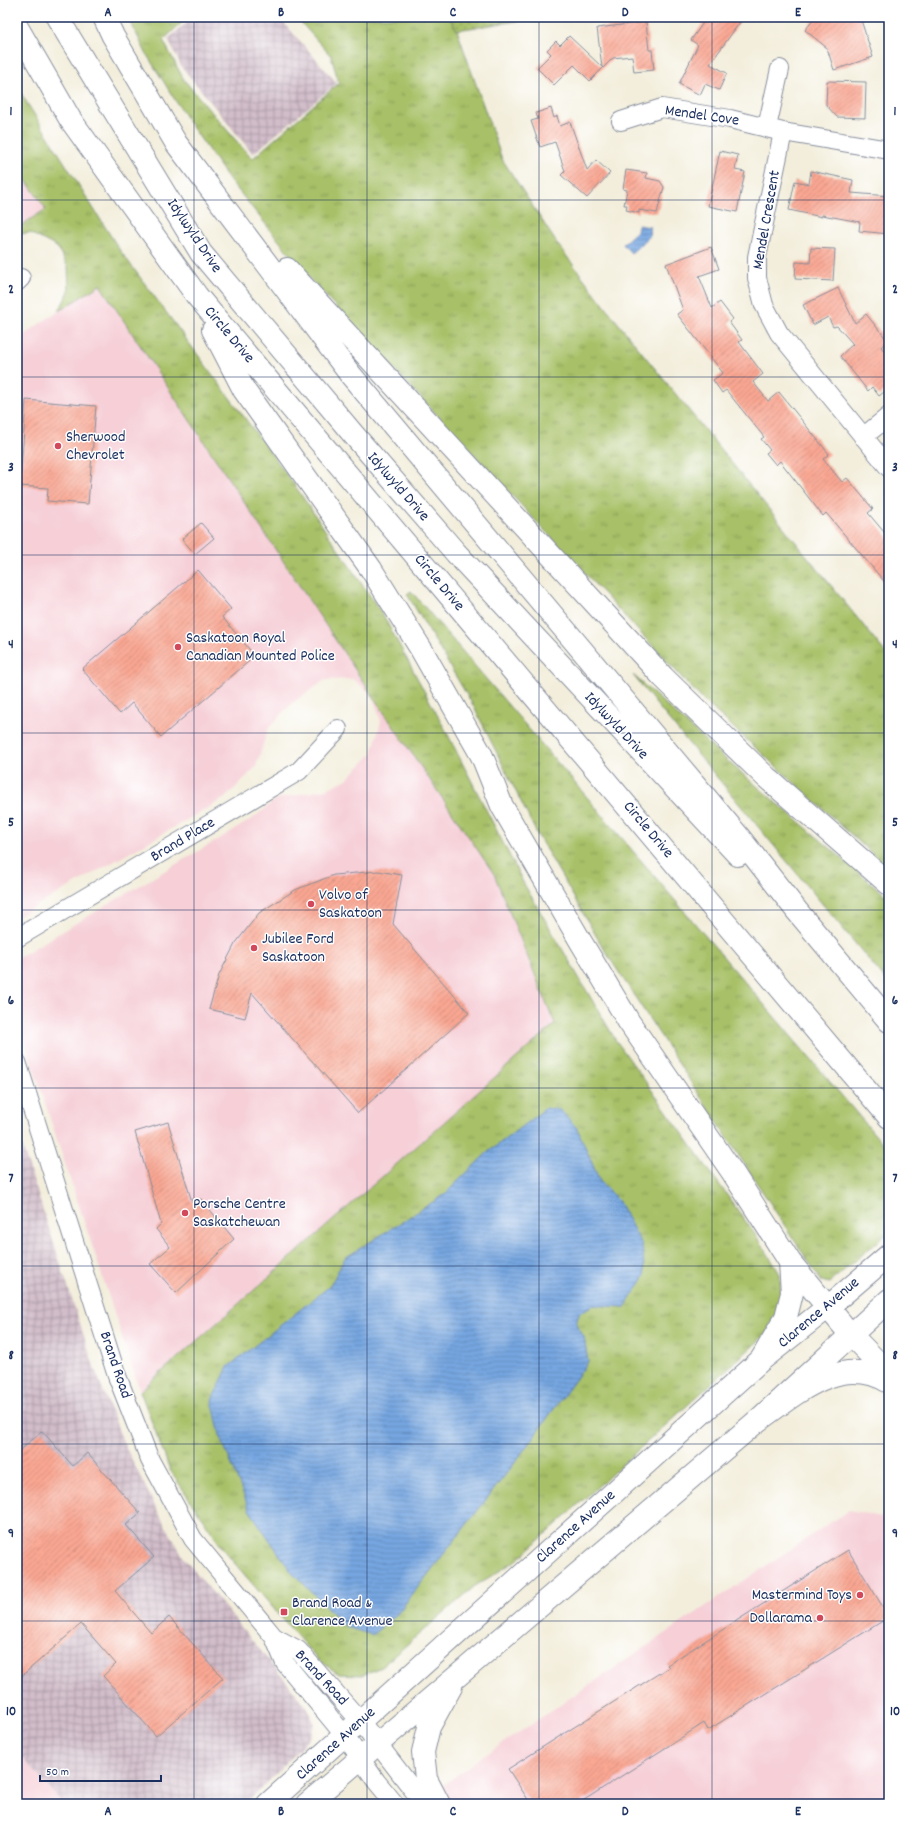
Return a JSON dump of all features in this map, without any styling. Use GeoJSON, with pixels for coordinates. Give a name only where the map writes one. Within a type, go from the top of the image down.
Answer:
{"type":"FeatureCollection","features":[{"type":"Feature","properties":{"kind":"main road","name":"Idylwyld Drive"},"geometry":{"type":"LineString","coordinates":[[57,17],[206,259],[353,434],[456,553],[729,847],[797,911]]}},
{"type":"Feature","properties":{"kind":"main road"},"geometry":{"type":"LineString","coordinates":[[104,17],[113,36],[176,143],[350,374],[739,837],[797,911],[889,1021]]}},
{"type":"Feature","properties":{"kind":"main road","name":"Circle Drive"},"geometry":{"type":"LineString","coordinates":[[17,28],[70,119],[197,296],[889,1117]]}},
{"type":"Feature","properties":{"kind":"main road"},"geometry":{"type":"LineString","coordinates":[[218,197],[285,267],[663,677],[766,777],[889,884]]}},
{"type":"Feature","properties":{"kind":"main road"},"geometry":{"type":"LineString","coordinates":[[197,296],[244,390],[371,569],[421,648],[482,756],[502,806],[625,1015],[733,1173],[790,1262],[850,1335],[889,1374]]}},
{"type":"Feature","properties":{"kind":"main road","name":"Clarence Avenue"},"geometry":{"type":"LineString","coordinates":[[268,1804],[761,1360],[828,1307],[889,1254]]}},
{"type":"Feature","properties":{"kind":"main road"},"geometry":{"type":"LineString","coordinates":[[761,1360],[786,1317],[792,1293],[790,1262]]}},
{"type":"Feature","properties":{"kind":"main road","name":"Clarence Avenue"},"geometry":{"type":"LineString","coordinates":[[307,1804],[459,1673],[756,1422],[889,1300]]}},
{"type":"Feature","properties":{"kind":"main road"},"geometry":{"type":"LineString","coordinates":[[756,1422],[807,1386],[835,1373],[854,1370],[878,1375],[889,1382]]}},
{"type":"Feature","properties":{"kind":"main road"},"geometry":{"type":"LineString","coordinates":[[439,1804],[426,1779],[423,1752],[429,1727],[459,1673]]}},
{"type":"Feature","properties":{"kind":"street","name":"Mendel Crescent"},"geometry":{"type":"LineString","coordinates":[[780,69],[775,129],[757,257],[756,278],[764,305],[779,333],[889,468]]}},
{"type":"Feature","properties":{"kind":"street","name":"Mendel Cove"},"geometry":{"type":"LineString","coordinates":[[621,121],[662,108],[730,119],[775,129]]}},
{"type":"Feature","properties":{"kind":"street"},"geometry":{"type":"LineString","coordinates":[[775,129],[889,150]]}},
{"type":"Feature","properties":{"kind":"street"},"geometry":{"type":"LineString","coordinates":[[863,437],[889,416]]}},
{"type":"Feature","properties":{"kind":"street","name":"Brand Place"},"geometry":{"type":"LineString","coordinates":[[17,938],[299,771],[338,729]]}},
{"type":"Feature","properties":{"kind":"street","name":"Brand Road"},"geometry":{"type":"LineString","coordinates":[[17,1062],[117,1376],[150,1460],[193,1539],[274,1637],[298,1650],[369,1750]]}},
{"type":"Feature","properties":{"kind":"street"},"geometry":{"type":"LineString","coordinates":[[369,1750],[376,1781],[395,1804]]}},
{"type":"Feature","properties":{"kind":"street"},"geometry":{"type":"LineString","coordinates":[[369,1750],[424,1804]]}},
{"type":"Feature","properties":{"kind":"shaded area"},"geometry":{"type":"Polygon","coordinates":[[[193,17],[279,17],[337,83],[253,154],[181,66],[168,39],[193,17]]]}},
{"type":"Feature","properties":{"kind":"shaded area"},"geometry":{"type":"Polygon","coordinates":[[[17,168],[46,209],[17,228],[17,168]]]}},
{"type":"Feature","properties":{"kind":"shaded area"},"geometry":{"type":"Polygon","coordinates":[[[100,285],[372,695],[353,679],[325,680],[292,703],[268,729],[256,767],[225,798],[17,917],[17,340],[45,320],[100,285]]]}},
{"type":"Feature","properties":{"kind":"shaded area"},"geometry":{"type":"Polygon","coordinates":[[[372,695],[494,874],[555,1024],[140,1391],[17,1018],[17,960],[19,957],[251,820],[277,799],[327,789],[347,779],[372,754],[381,721],[372,695]]]}},
{"type":"Feature","properties":{"kind":"shaded area"},"geometry":{"type":"Polygon","coordinates":[[[17,1130],[93,1364],[124,1444],[158,1512],[184,1558],[308,1708],[314,1723],[311,1736],[284,1766],[245,1804],[63,1804],[17,1752],[17,1130]]]}},
{"type":"Feature","properties":{"kind":"shaded area"},"geometry":{"type":"Polygon","coordinates":[[[849,1510],[889,1519],[889,1804],[418,1804],[469,1766],[849,1510]]]}},
{"type":"Feature","properties":{"kind":"shaded area"},"geometry":{"type":"Polygon","coordinates":[[[17,1752],[63,1804],[17,1804],[17,1752]]]}},
{"type":"Feature","properties":{"kind":"green space"},"geometry":{"type":"Polygon","coordinates":[[[128,17],[188,17],[163,40],[184,80],[252,159],[339,83],[331,56],[296,17],[449,17],[457,30],[502,159],[558,245],[618,323],[889,657],[889,869],[703,700],[310,279],[229,179],[190,124],[147,55],[128,17]]]}},
{"type":"Feature","properties":{"kind":"green space"},"geometry":{"type":"Polygon","coordinates":[[[449,17],[544,17],[457,30],[449,17]]]}},
{"type":"Feature","properties":{"kind":"green space"},"geometry":{"type":"Polygon","coordinates":[[[17,87],[119,249],[291,480],[383,615],[446,731],[524,884],[615,1039],[762,1244],[780,1274],[781,1304],[765,1335],[517,1560],[475,1586],[381,1667],[363,1675],[339,1674],[317,1659],[225,1552],[170,1470],[140,1391],[555,1024],[494,874],[372,695],[100,285],[59,311],[69,291],[68,267],[57,247],[30,233],[17,234],[17,228],[46,209],[17,168],[17,87]],[[546,1108],[487,1153],[444,1195],[345,1258],[330,1286],[228,1367],[220,1435],[250,1511],[291,1571],[397,1614],[513,1465],[588,1362],[584,1337],[576,1324],[579,1313],[593,1305],[625,1307],[618,1201],[600,1182],[577,1128],[546,1108]]]}},
{"type":"Feature","properties":{"kind":"green space"},"geometry":{"type":"Polygon","coordinates":[[[411,591],[889,1151],[889,1232],[829,1283],[821,1281],[605,951],[537,834],[474,707],[407,594],[411,591]]]}},
{"type":"Feature","properties":{"kind":"green space"},"geometry":{"type":"Polygon","coordinates":[[[633,675],[732,765],[889,898],[889,984],[656,704],[633,675]]]}},
{"type":"Feature","properties":{"kind":"water"},"geometry":{"type":"Polygon","coordinates":[[[638,225],[650,227],[649,237],[631,253],[623,244],[637,231],[638,225]]]}},
{"type":"Feature","properties":{"kind":"water"},"geometry":{"type":"Polygon","coordinates":[[[546,1108],[560,1110],[577,1128],[600,1182],[618,1200],[642,1245],[645,1276],[625,1307],[593,1305],[579,1313],[576,1324],[584,1337],[588,1362],[513,1465],[397,1614],[372,1635],[346,1627],[291,1571],[250,1511],[220,1435],[212,1400],[228,1367],[330,1286],[345,1258],[444,1195],[487,1153],[546,1108]]]}},
{"type":"Feature","properties":{"kind":"building"},"geometry":{"type":"Polygon","coordinates":[[[707,17],[733,17],[740,22],[710,64],[727,73],[719,90],[705,84],[700,95],[679,84],[698,45],[691,40],[707,17]]]}},
{"type":"Feature","properties":{"kind":"building"},"geometry":{"type":"Polygon","coordinates":[[[816,17],[860,17],[873,57],[834,70],[827,48],[805,30],[816,17]]]}},
{"type":"Feature","properties":{"kind":"building"},"geometry":{"type":"Polygon","coordinates":[[[646,22],[649,50],[652,50],[654,70],[634,72],[632,56],[613,58],[590,81],[574,65],[554,85],[537,68],[551,54],[547,50],[556,41],[560,45],[569,36],[602,67],[597,28],[646,22]]]}},
{"type":"Feature","properties":{"kind":"building"},"geometry":{"type":"Polygon","coordinates":[[[827,81],[866,82],[865,118],[837,117],[826,105],[827,81]]]}},
{"type":"Feature","properties":{"kind":"building"},"geometry":{"type":"Polygon","coordinates":[[[551,108],[554,118],[557,116],[560,126],[570,122],[587,170],[596,160],[610,173],[587,198],[561,175],[565,171],[555,142],[540,147],[531,121],[538,119],[536,113],[551,108]]]}},
{"type":"Feature","properties":{"kind":"building"},"geometry":{"type":"Polygon","coordinates":[[[720,151],[738,155],[735,170],[745,172],[737,212],[708,206],[720,151]]]}},
{"type":"Feature","properties":{"kind":"building"},"geometry":{"type":"Polygon","coordinates":[[[626,170],[647,173],[646,178],[660,181],[664,187],[657,213],[639,210],[639,213],[626,210],[627,205],[624,205],[627,190],[623,189],[626,170]]]}},
{"type":"Feature","properties":{"kind":"building"},"geometry":{"type":"Polygon","coordinates":[[[811,171],[853,180],[851,193],[889,196],[889,234],[859,231],[860,222],[822,215],[822,217],[789,210],[795,181],[809,184],[811,171]]]}},
{"type":"Feature","properties":{"kind":"building"},"geometry":{"type":"Polygon","coordinates":[[[711,247],[719,269],[699,276],[712,308],[720,302],[733,319],[729,322],[742,340],[739,342],[763,374],[753,382],[768,401],[779,392],[829,454],[823,459],[842,482],[847,478],[873,509],[868,513],[889,538],[889,587],[826,513],[823,516],[780,461],[776,465],[766,453],[770,450],[761,439],[764,437],[726,390],[722,393],[713,380],[723,373],[677,314],[683,310],[666,264],[711,247]]]}},
{"type":"Feature","properties":{"kind":"building"},"geometry":{"type":"Polygon","coordinates":[[[811,248],[835,249],[833,281],[795,279],[796,262],[810,263],[811,248]]]}},
{"type":"Feature","properties":{"kind":"building"},"geometry":{"type":"Polygon","coordinates":[[[838,288],[855,323],[866,314],[888,341],[881,347],[889,357],[889,388],[879,396],[872,387],[868,391],[840,356],[853,344],[837,326],[833,327],[828,317],[813,325],[803,305],[838,288]]]}},
{"type":"Feature","properties":{"kind":"building","name":"Sherwood Chevrolet"},"geometry":{"type":"Polygon","coordinates":[[[26,400],[96,406],[88,504],[47,501],[48,488],[20,486],[26,400]]]}},
{"type":"Feature","properties":{"kind":"building"},"geometry":{"type":"Polygon","coordinates":[[[201,523],[214,538],[195,554],[182,539],[201,523]]]}},
{"type":"Feature","properties":{"kind":"building","name":"Saskatoon Royal Canadian Mounted Police"},"geometry":{"type":"Polygon","coordinates":[[[198,570],[231,609],[222,617],[255,656],[161,737],[132,703],[120,714],[82,669],[198,570]]]}},
{"type":"Feature","properties":{"kind":"building"},"geometry":{"type":"Polygon","coordinates":[[[378,871],[402,875],[393,924],[469,1013],[358,1113],[252,993],[245,1018],[209,1009],[219,975],[235,944],[259,913],[295,890],[334,875],[378,871]]]}},
{"type":"Feature","properties":{"kind":"building","name":"Porsche Centre Saskatchewan"},"geometry":{"type":"Polygon","coordinates":[[[168,1122],[192,1202],[201,1199],[234,1239],[176,1293],[150,1264],[170,1247],[156,1229],[161,1224],[135,1132],[168,1122]]]}},
{"type":"Feature","properties":{"kind":"building"},"geometry":{"type":"Polygon","coordinates":[[[42,1431],[73,1466],[87,1453],[140,1513],[126,1525],[154,1557],[115,1591],[151,1633],[169,1617],[223,1678],[156,1736],[103,1676],[116,1664],[81,1624],[17,1680],[17,1453],[42,1431]]]}},
{"type":"Feature","properties":{"kind":"building"},"geometry":{"type":"Polygon","coordinates":[[[848,1550],[889,1617],[708,1730],[704,1723],[578,1804],[531,1804],[508,1769],[669,1667],[667,1665],[848,1550]]]}},
{"type":"Feature","properties":{"kind":"place","name":"Sherwood Chevrolet"},"geometry":{"type":"Point","coordinates":[58,446]}},
{"type":"Feature","properties":{"kind":"place","name":"Saskatoon Royal Canadian Mounted Police"},"geometry":{"type":"Point","coordinates":[178,647]}},
{"type":"Feature","properties":{"kind":"place","name":"Volvo of Saskatoon"},"geometry":{"type":"Point","coordinates":[311,904]}},
{"type":"Feature","properties":{"kind":"place","name":"Jubilee Ford Saskatoon"},"geometry":{"type":"Point","coordinates":[254,948]}},
{"type":"Feature","properties":{"kind":"place","name":"Porsche Centre Saskatchewan"},"geometry":{"type":"Point","coordinates":[185,1213]}},
{"type":"Feature","properties":{"kind":"place","name":"Mastermind Toys"},"geometry":{"type":"Point","coordinates":[860,1595]}},
{"type":"Feature","properties":{"kind":"place","name":"Brand Road & Clarence Avenue"},"geometry":{"type":"Point","coordinates":[284,1612]}},
{"type":"Feature","properties":{"kind":"place","name":"Dollarama"},"geometry":{"type":"Point","coordinates":[820,1618]}}]}
